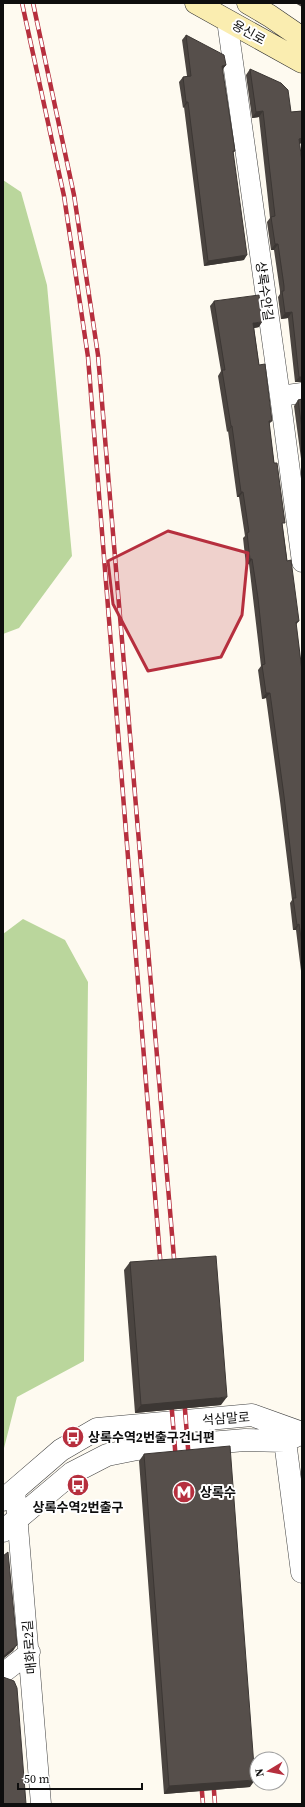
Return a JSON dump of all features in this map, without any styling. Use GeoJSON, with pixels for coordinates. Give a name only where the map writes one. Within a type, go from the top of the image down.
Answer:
{"type":"FeatureCollection","features":[{"type":"Feature","properties":{"kind":"main road","name":"용신로"},"geometry":{"type":"LineString","coordinates":[[196,3],[302,62]]}},
{"type":"Feature","properties":{"kind":"main road","name":"용신로"},"geometry":{"type":"LineString","coordinates":[[248,3],[302,38]]}},
{"type":"Feature","properties":{"kind":"street","name":"상록수안길"},"geometry":{"type":"LineString","coordinates":[[227,20],[302,562]]}},
{"type":"Feature","properties":{"kind":"street"},"geometry":{"type":"LineString","coordinates":[[280,396],[302,393]]}},
{"type":"Feature","properties":{"kind":"street","name":"석삼말로"},"geometry":{"type":"LineString","coordinates":[[9,1495],[61,1450],[97,1430],[252,1415],[296,1436]]}},
{"type":"Feature","properties":{"kind":"street"},"geometry":{"type":"LineString","coordinates":[[296,1436],[302,1572]]}},
{"type":"Feature","properties":{"kind":"street","name":"석삼말로"},"geometry":{"type":"LineString","coordinates":[[11,1524],[72,1473],[107,1455],[137,1449],[296,1436]]}},
{"type":"Feature","properties":{"kind":"street","name":"매화로2길"},"geometry":{"type":"LineString","coordinates":[[9,1495],[11,1524],[30,1652],[41,1804]]}},
{"type":"Feature","properties":{"kind":"street"},"geometry":{"type":"LineString","coordinates":[[3,1674],[30,1652]]}},
{"type":"Feature","properties":{"kind":"highlighted area"},"geometry":{"type":"Polygon","coordinates":[[[168,531],[248,553],[242,615],[221,657],[148,671],[113,604],[108,561],[168,531]]]}},
{"type":"Feature","properties":{"kind":"green space"},"geometry":{"type":"Polygon","coordinates":[[[3,180],[21,192],[47,285],[72,556],[19,628],[3,634],[3,180]]]}},
{"type":"Feature","properties":{"kind":"green space"},"geometry":{"type":"Polygon","coordinates":[[[23,919],[65,940],[88,982],[84,1361],[17,1397],[3,1452],[3,934],[23,919]]]}},
{"type":"Feature","properties":{"kind":"building"},"geometry":{"type":"Polygon","coordinates":[[[186,35],[224,55],[226,65],[222,66],[235,151],[233,151],[247,255],[208,261],[188,102],[186,102],[183,77],[191,76],[186,35]]]}},
{"type":"Feature","properties":{"kind":"building"},"geometry":{"type":"Polygon","coordinates":[[[250,69],[281,83],[288,90],[291,112],[302,111],[302,138],[299,139],[302,162],[302,377],[299,377],[292,312],[285,313],[282,291],[284,291],[284,286],[278,244],[275,244],[271,217],[275,216],[263,111],[256,112],[250,69]]]}},
{"type":"Feature","properties":{"kind":"building"},"geometry":{"type":"Polygon","coordinates":[[[259,295],[262,322],[253,323],[259,365],[265,364],[272,421],[269,421],[274,463],[277,463],[285,523],[282,523],[287,561],[291,560],[299,621],[296,622],[302,671],[302,944],[299,924],[297,925],[293,898],[296,898],[270,693],[266,693],[262,665],[265,664],[258,598],[252,559],[250,559],[247,533],[249,532],[243,492],[241,492],[232,426],[222,370],[225,370],[214,301],[259,295]]]}},
{"type":"Feature","properties":{"kind":"building"},"geometry":{"type":"Polygon","coordinates":[[[302,399],[302,429],[298,400],[302,399]]]}},
{"type":"Feature","properties":{"kind":"building"},"geometry":{"type":"Polygon","coordinates":[[[216,1256],[227,1397],[141,1405],[130,1262],[216,1256]]]}},
{"type":"Feature","properties":{"kind":"building"},"geometry":{"type":"Polygon","coordinates":[[[230,1446],[253,1751],[249,1751],[249,1780],[169,1786],[144,1454],[230,1446]]]}},
{"type":"Feature","properties":{"kind":"building"},"geometry":{"type":"Polygon","coordinates":[[[8,1552],[17,1645],[3,1656],[3,1556],[8,1552]]]}},
{"type":"Feature","properties":{"kind":"building"},"geometry":{"type":"Polygon","coordinates":[[[3,1677],[14,1681],[17,1688],[26,1804],[3,1804],[3,1677]]]}},
{"type":"Feature","properties":{"kind":"railway"},"geometry":{"type":"LineString","coordinates":[[22,3],[64,196],[88,357],[161,1270]]}},
{"type":"Feature","properties":{"kind":"railway"},"geometry":{"type":"LineString","coordinates":[[33,3],[74,195],[98,355],[175,1270]]}},
{"type":"Feature","properties":{"kind":"railway"},"geometry":{"type":"LineString","coordinates":[[184,1397],[189,1461]]}},
{"type":"Feature","properties":{"kind":"railway"},"geometry":{"type":"LineString","coordinates":[[171,1399],[176,1461]]}},
{"type":"Feature","properties":{"kind":"railway"},"geometry":{"type":"LineString","coordinates":[[213,1778],[215,1804]]}},
{"type":"Feature","properties":{"kind":"railway"},"geometry":{"type":"LineString","coordinates":[[201,1780],[203,1804]]}},
{"type":"Feature","properties":{"kind":"place","name":"상록수역2번출구건너편"},"geometry":{"type":"Point","coordinates":[73,1437]}},
{"type":"Feature","properties":{"kind":"place","name":"상록수역2번출구"},"geometry":{"type":"Point","coordinates":[78,1485]}},
{"type":"Feature","properties":{"kind":"place","name":"상록수"},"geometry":{"type":"Point","coordinates":[184,1492]}}]}
